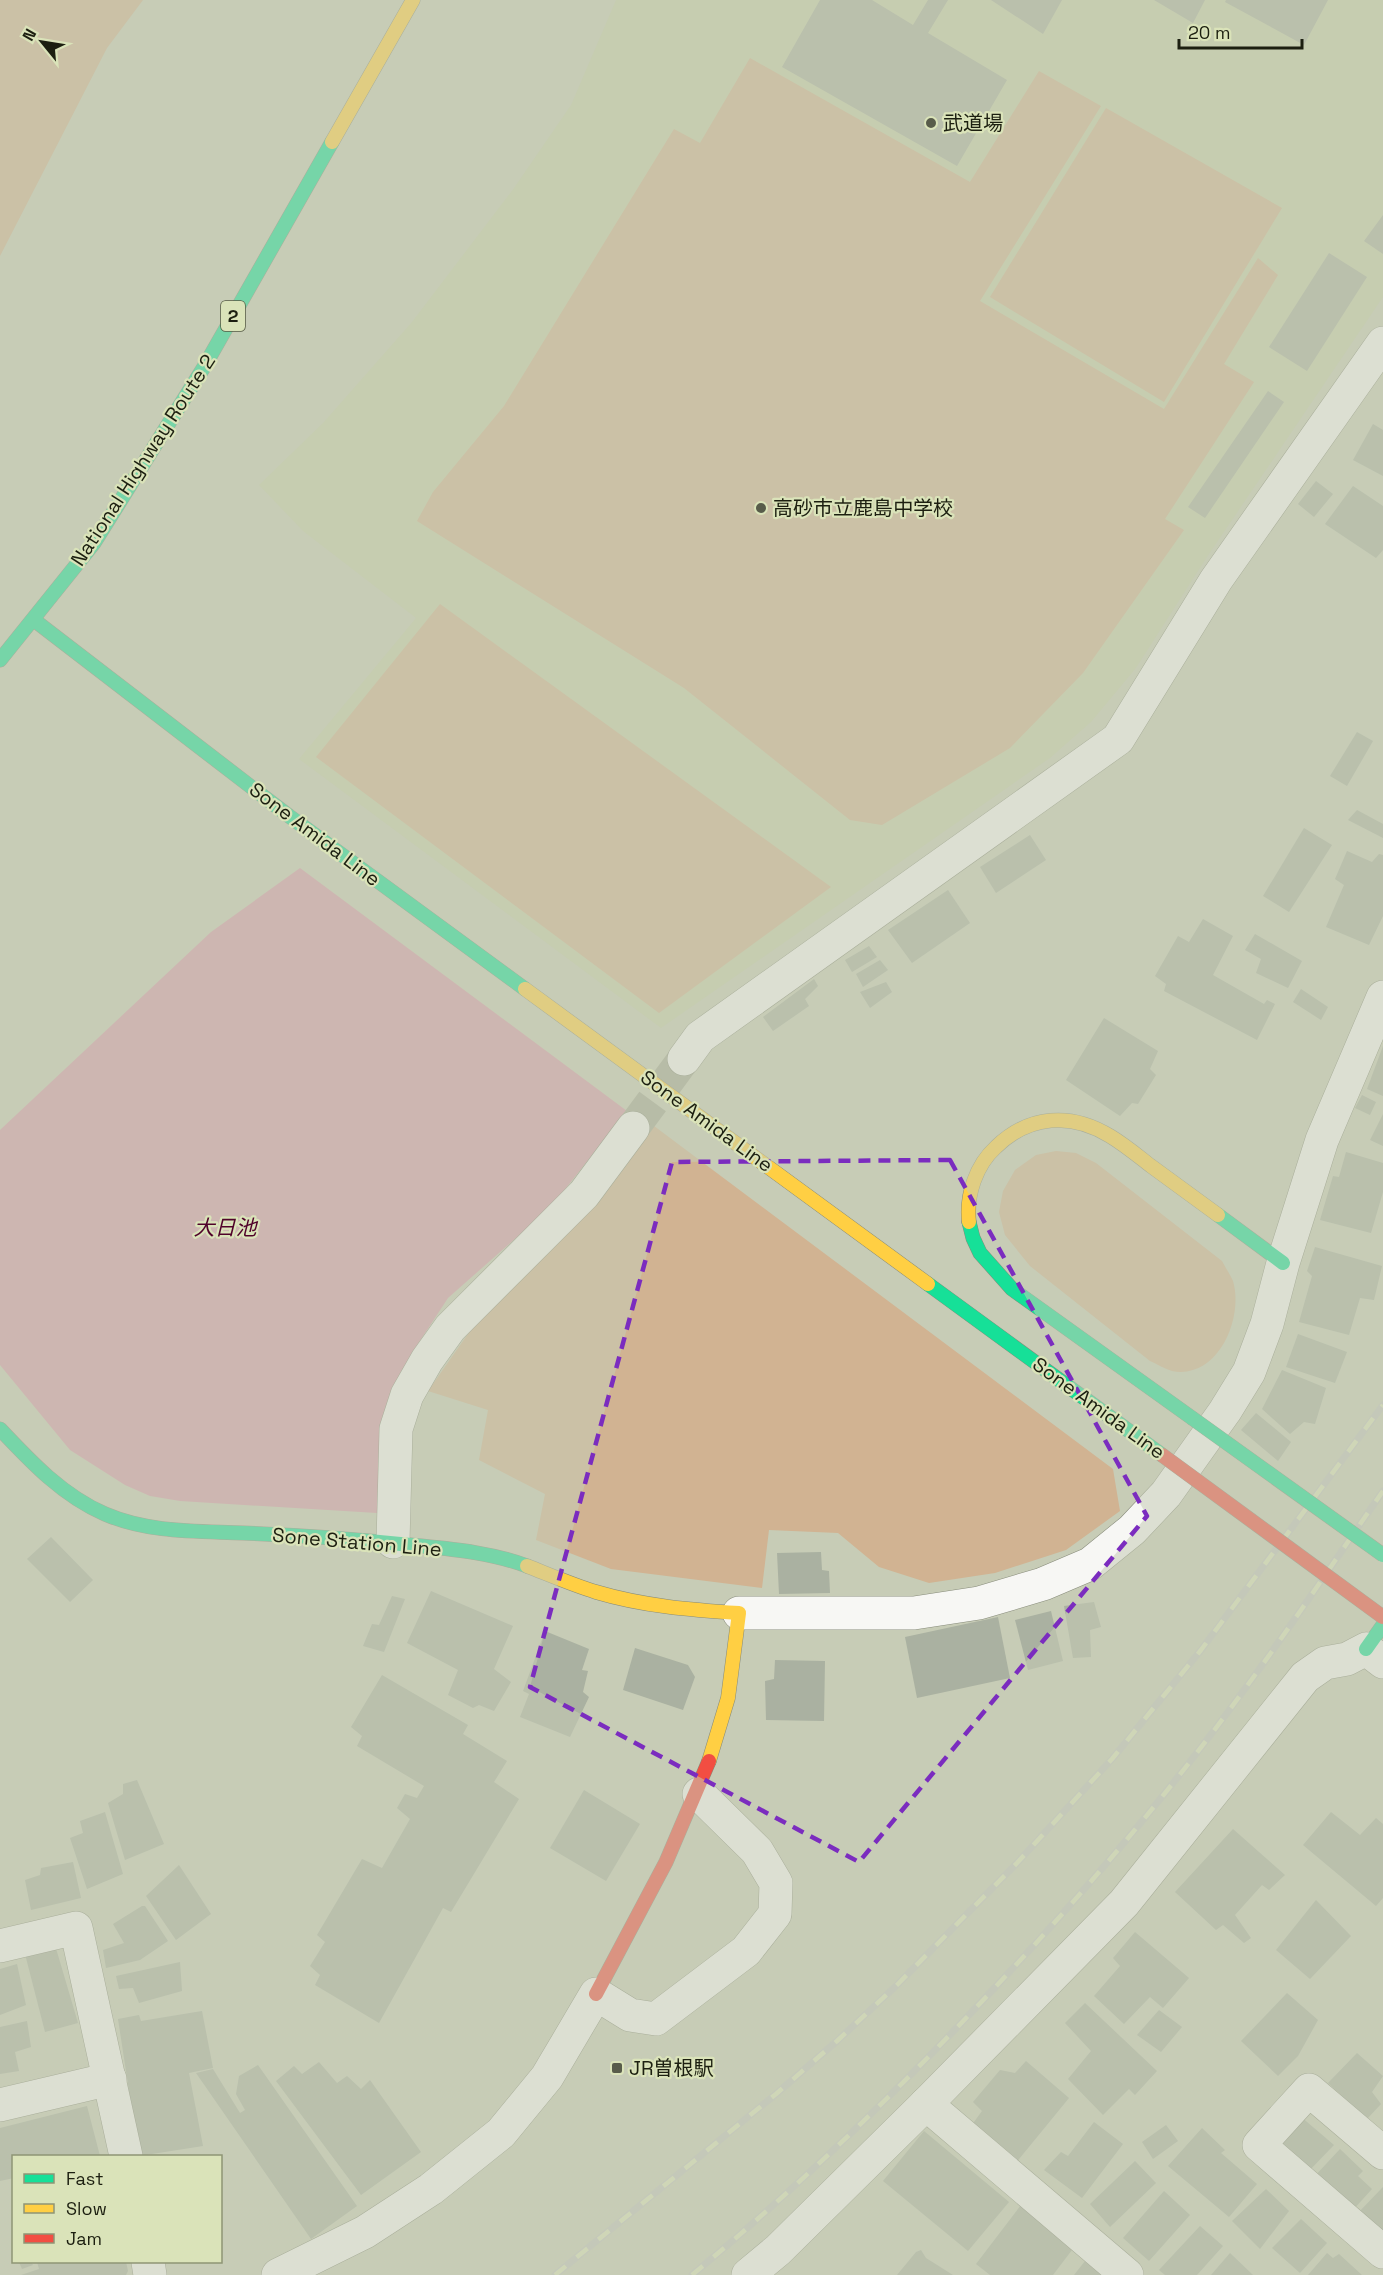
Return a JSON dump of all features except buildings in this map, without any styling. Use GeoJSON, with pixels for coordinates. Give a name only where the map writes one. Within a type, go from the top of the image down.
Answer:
{"type":"FeatureCollection","features":[{"type":"Feature","properties":{"kind":"main road","name":"National Highway Route 2"},"geometry":{"type":"LineString","coordinates":[[0,660],[94,543],[204,367],[413,0]]}},
{"type":"Feature","properties":{"kind":"main road","name":"Sone Amida Line"},"geometry":{"type":"LineString","coordinates":[[34,620],[289,816],[1383,1617]]}},
{"type":"Feature","properties":{"kind":"main road"},"geometry":{"type":"LineString","coordinates":[[1283,1263],[1110,1136],[1084,1123],[1059,1120],[1039,1121],[1019,1128],[999,1142],[981,1164],[970,1188],[968,1213],[972,1237],[988,1264],[1012,1289],[1383,1555]]}},
{"type":"Feature","properties":{"kind":"main road","name":"Sone Station Line"},"geometry":{"type":"LineString","coordinates":[[0,1429],[42,1473],[81,1503],[123,1521],[164,1528],[393,1542],[491,1555],[579,1587],[634,1602],[685,1610],[739,1613]]}},
{"type":"Feature","properties":{"kind":"main road"},"geometry":{"type":"LineString","coordinates":[[596,1994],[699,1794],[722,1723],[739,1613]]}},
{"type":"Feature","properties":{"kind":"street"},"geometry":{"type":"LineString","coordinates":[[684,1059],[700,1038],[1118,739],[1216,580],[1383,343]]}},
{"type":"Feature","properties":{"kind":"street"},"geometry":{"type":"LineString","coordinates":[[739,1613],[914,1613],[979,1603],[1043,1584],[1090,1564],[1132,1530],[1166,1494],[1225,1411],[1249,1372],[1267,1324],[1283,1263],[1323,1140],[1383,997]]}},
{"type":"Feature","properties":{"kind":"street"},"geometry":{"type":"LineString","coordinates":[[393,1542],[396,1429],[407,1395],[427,1360],[450,1328],[584,1194],[633,1128]]}},
{"type":"Feature","properties":{"kind":"street"},"geometry":{"type":"LineString","coordinates":[[748,2275],[778,2250],[926,2104],[1124,1903],[1305,1677],[1325,1663],[1347,1659],[1377,1645]]}},
{"type":"Feature","properties":{"kind":"street"},"geometry":{"type":"LineString","coordinates":[[278,2275],[365,2232],[431,2189],[501,2133],[547,2077],[596,1994],[630,2015],[656,2019],[746,1951],[775,1914],[776,1883],[756,1851],[699,1794]]}},
{"type":"Feature","properties":{"kind":"street"},"geometry":{"type":"LineString","coordinates":[[0,1946],[76,1928],[126,2155]]}},
{"type":"Feature","properties":{"kind":"street"},"geometry":{"type":"LineString","coordinates":[[0,2105],[110,2079]]}},
{"type":"Feature","properties":{"kind":"street"},"geometry":{"type":"LineString","coordinates":[[1383,2153],[1309,2090],[1259,2145],[1383,2252]]}},
{"type":"Feature","properties":{"kind":"street"},"geometry":{"type":"LineString","coordinates":[[926,2104],[1127,2275]]}},
{"type":"Feature","properties":{"kind":"highlighted area"},"geometry":{"type":"Polygon","coordinates":[[[950,1160],[1147,1516],[859,1862],[530,1687],[672,1162],[950,1160]]]}},
{"type":"Feature","properties":{"kind":"shaded area"},"geometry":{"type":"Polygon","coordinates":[[[0,0],[143,0],[107,48],[0,256],[0,0]]]}},
{"type":"Feature","properties":{"kind":"shaded area","name":"高砂市立鹿島中学校"},"geometry":{"type":"Polygon","coordinates":[[[616,0],[1383,0],[1383,297],[1207,557],[1136,668],[1091,722],[1050,758],[661,1028],[299,759],[416,618],[303,531],[259,485],[323,423],[412,322],[514,188],[571,105],[616,0]]]}},
{"type":"Feature","properties":{"kind":"shaded area"},"geometry":{"type":"Polygon","coordinates":[[[750,58],[970,182],[1039,71],[1101,106],[980,301],[1164,409],[1258,258],[1278,275],[1224,364],[1254,382],[1165,519],[1184,530],[1083,673],[1010,748],[882,825],[850,820],[684,688],[417,521],[433,492],[504,406],[674,129],[700,143],[750,58]]]}},
{"type":"Feature","properties":{"kind":"shaded area"},"geometry":{"type":"Polygon","coordinates":[[[1106,108],[1282,208],[1164,402],[990,297],[1106,108]]]}},
{"type":"Feature","properties":{"kind":"shaded area"},"geometry":{"type":"Polygon","coordinates":[[[440,604],[831,887],[659,1013],[316,757],[440,604]]]}},
{"type":"Feature","properties":{"kind":"shaded area"},"geometry":{"type":"Polygon","coordinates":[[[654,1126],[1113,1469],[1120,1511],[1066,1550],[995,1573],[929,1583],[879,1567],[838,1533],[769,1530],[762,1588],[611,1569],[536,1540],[545,1494],[479,1460],[488,1410],[428,1391],[470,1331],[597,1202],[654,1126]]]}},
{"type":"Feature","properties":{"kind":"shaded area"},"geometry":{"type":"Polygon","coordinates":[[[1056,1151],[1076,1153],[1096,1163],[1222,1261],[1233,1281],[1235,1312],[1224,1343],[1202,1366],[1188,1371],[1172,1371],[1150,1361],[1030,1266],[1005,1235],[999,1212],[1003,1191],[1015,1170],[1036,1155],[1056,1151]]]}},
{"type":"Feature","properties":{"kind":"water","name":"大日池"},"geometry":{"type":"Polygon","coordinates":[[[300,868],[627,1111],[551,1207],[448,1298],[412,1353],[381,1438],[377,1513],[180,1501],[150,1496],[125,1485],[70,1450],[0,1365],[0,1130],[211,932],[300,868]]]}},
{"type":"Feature","properties":{"kind":"tunnel"},"geometry":{"type":"LineString","coordinates":[[633,1128],[684,1059]]}},
{"type":"Feature","properties":{"kind":"railway"},"geometry":{"type":"LineString","coordinates":[[555,2275],[776,2094],[837,2041],[897,1985],[1017,1863],[1112,1759],[1201,1650],[1383,1405]]}},
{"type":"Feature","properties":{"kind":"railway"},"geometry":{"type":"LineString","coordinates":[[692,2275],[813,2169],[890,2096],[1065,1911],[1157,1803],[1216,1728],[1280,1641],[1383,1491]]}},
{"type":"Feature","properties":{"kind":"traffic: fast"},"geometry":{"type":"LineString","coordinates":[[0,660],[94,543],[204,367],[332,142]]}},
{"type":"Feature","properties":{"kind":"traffic: fast"},"geometry":{"type":"LineString","coordinates":[[34,620],[289,816],[525,989]]}},
{"type":"Feature","properties":{"kind":"traffic: fast"},"geometry":{"type":"LineString","coordinates":[[1218,1215],[1283,1263]]}},
{"type":"Feature","properties":{"kind":"traffic: fast"},"geometry":{"type":"LineString","coordinates":[[969,1222],[980,1253],[1012,1289],[1192,1418]]}},
{"type":"Feature","properties":{"kind":"traffic: fast"},"geometry":{"type":"LineString","coordinates":[[928,1284],[1162,1455]]}},
{"type":"Feature","properties":{"kind":"traffic: fast"},"geometry":{"type":"LineString","coordinates":[[1192,1418],[1383,1555]]}},
{"type":"Feature","properties":{"kind":"traffic: fast"},"geometry":{"type":"LineString","coordinates":[[0,1429],[36,1466],[75,1498],[105,1514],[139,1525],[173,1530],[285,1535],[440,1548],[484,1554],[527,1566]]}},
{"type":"Feature","properties":{"kind":"traffic: fast"},"geometry":{"type":"LineString","coordinates":[[1366,1649],[1383,1625]]}},
{"type":"Feature","properties":{"kind":"traffic: slow"},"geometry":{"type":"LineString","coordinates":[[332,142],[413,0]]}},
{"type":"Feature","properties":{"kind":"traffic: slow"},"geometry":{"type":"LineString","coordinates":[[525,989],[928,1284]]}},
{"type":"Feature","properties":{"kind":"traffic: slow"},"geometry":{"type":"LineString","coordinates":[[969,1222],[971,1191],[978,1172],[989,1154],[1022,1128],[1051,1120],[1080,1123],[1110,1136],[1218,1215]]}},
{"type":"Feature","properties":{"kind":"traffic: slow"},"geometry":{"type":"LineString","coordinates":[[527,1566],[587,1589],[631,1601],[685,1609],[739,1613],[728,1698],[709,1761]]}},
{"type":"Feature","properties":{"kind":"traffic: jam"},"geometry":{"type":"LineString","coordinates":[[1162,1455],[1383,1617]]}},
{"type":"Feature","properties":{"kind":"traffic: jam"},"geometry":{"type":"LineString","coordinates":[[596,1994],[666,1862],[709,1761]]}},
{"type":"Feature","properties":{"kind":"place","name":"武道場"},"geometry":{"type":"Point","coordinates":[931,123]}},
{"type":"Feature","properties":{"kind":"place","name":"高砂市立鹿島中学校"},"geometry":{"type":"Point","coordinates":[761,508]}},
{"type":"Feature","properties":{"kind":"place","name":"JR曽根駅"},"geometry":{"type":"Point","coordinates":[617,2068]}}]}
